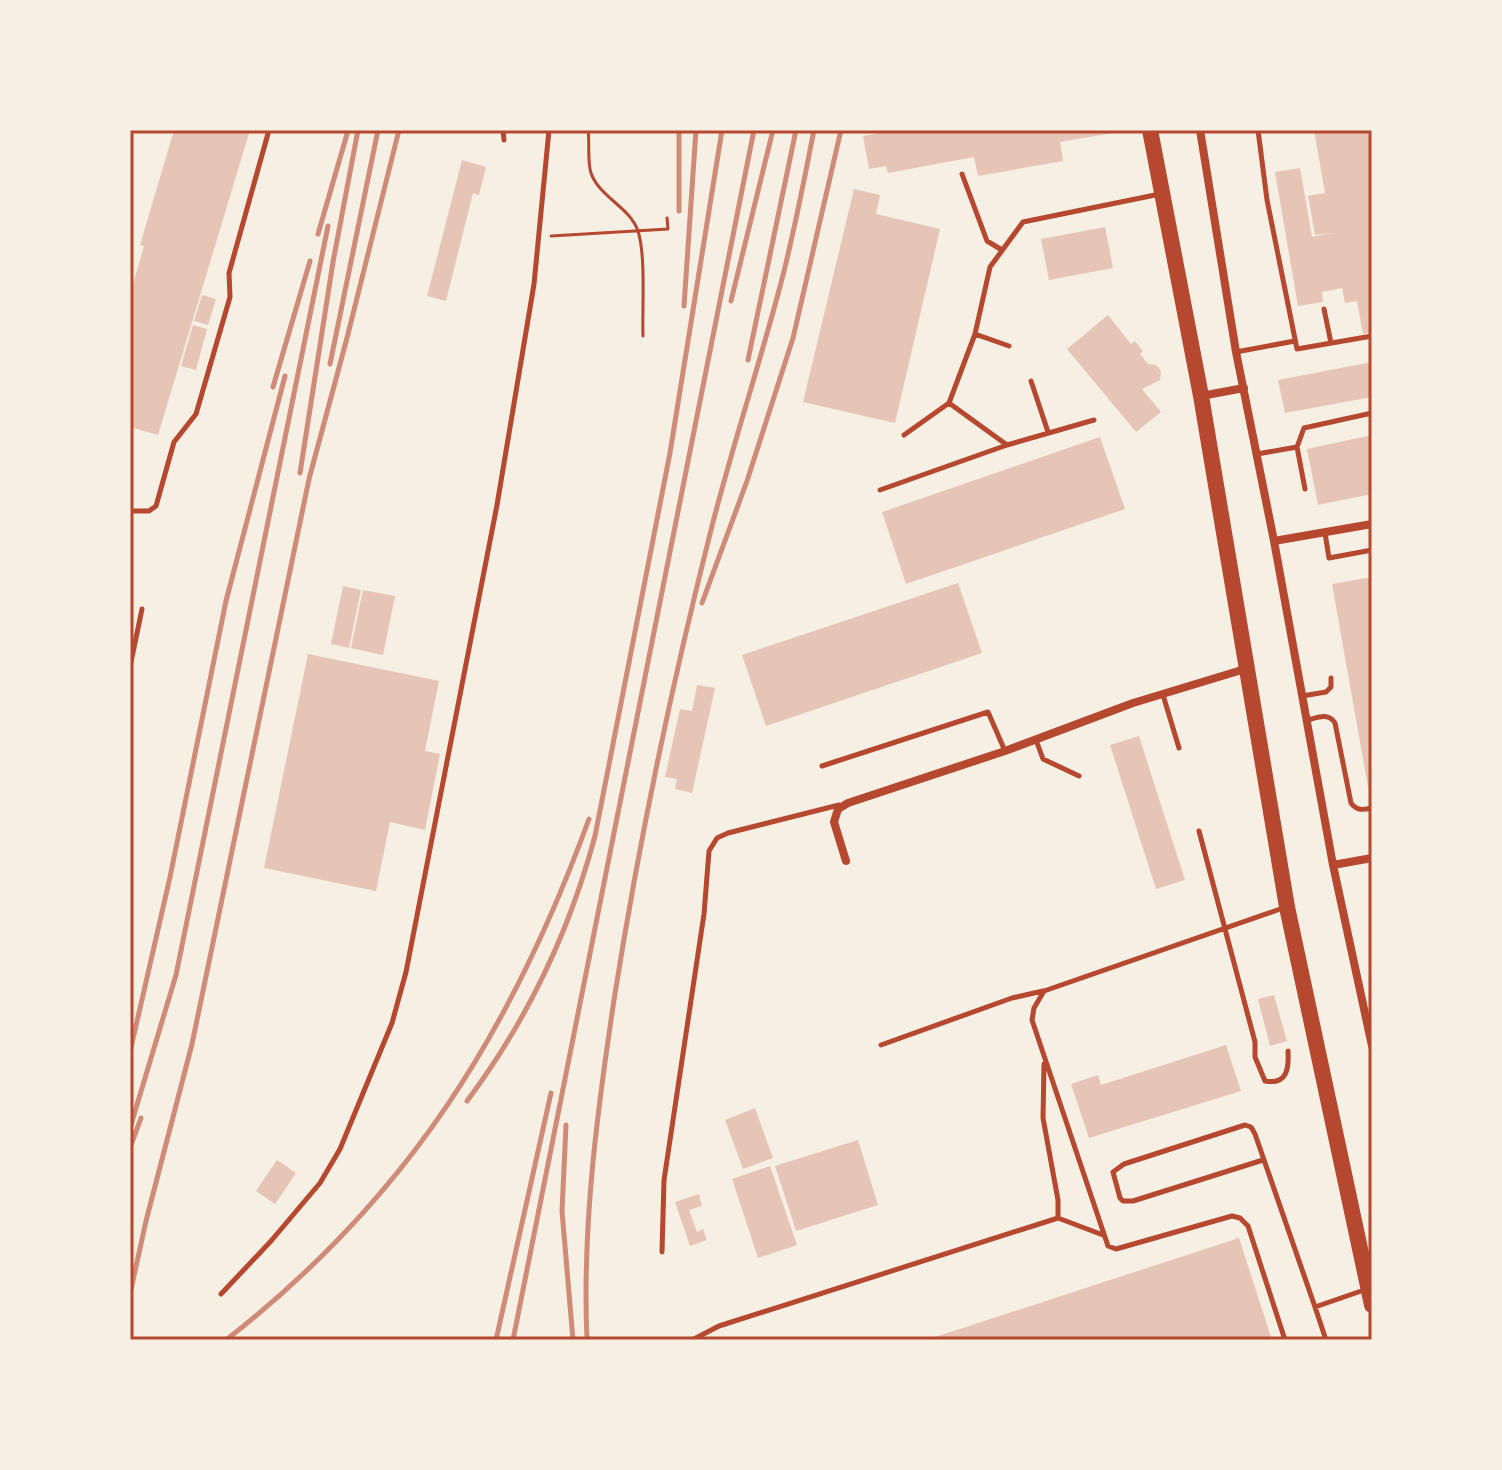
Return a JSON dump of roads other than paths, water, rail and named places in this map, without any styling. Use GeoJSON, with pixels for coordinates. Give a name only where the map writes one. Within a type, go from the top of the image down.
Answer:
{"type":"FeatureCollection","features":[{"type":"Feature","properties":{"kind":"main road"},"geometry":{"type":"LineString","coordinates":[[1150,130],[1201,396],[1287,907],[1370,1297]]}},
{"type":"Feature","properties":{"kind":"street"},"geometry":{"type":"LineString","coordinates":[[1200,130],[1236,352],[1333,865],[1372,1046]]}},
{"type":"Feature","properties":{"kind":"street"},"geometry":{"type":"LineString","coordinates":[[1201,396],[1244,388]]}},
{"type":"Feature","properties":{"kind":"street"},"geometry":{"type":"LineString","coordinates":[[1274,541],[1372,524]]}},
{"type":"Feature","properties":{"kind":"street"},"geometry":{"type":"LineString","coordinates":[[846,861],[834,822],[838,809],[848,803],[1005,751],[1133,703],[1245,669]]}},
{"type":"Feature","properties":{"kind":"street"},"geometry":{"type":"LineString","coordinates":[[1333,865],[1372,858]]}},
{"type":"Feature","properties":{"kind":"lane"},"geometry":{"type":"LineString","coordinates":[[130,511],[149,511],[156,506],[174,442],[196,414],[230,297],[229,273],[269,130]]}},
{"type":"Feature","properties":{"kind":"lane"},"geometry":{"type":"LineString","coordinates":[[503,130],[504,140]]}},
{"type":"Feature","properties":{"kind":"lane"},"geometry":{"type":"LineString","coordinates":[[221,1294],[320,1183],[340,1149],[392,1023],[409,958],[497,505],[540,236],[549,130]]}},
{"type":"Feature","properties":{"kind":"lane"},"geometry":{"type":"LineString","coordinates":[[1258,130],[1267,200],[1297,349],[1372,336]]}},
{"type":"Feature","properties":{"kind":"lane"},"geometry":{"type":"LineString","coordinates":[[962,174],[987,241],[1002,250]]}},
{"type":"Feature","properties":{"kind":"lane"},"geometry":{"type":"LineString","coordinates":[[904,435],[949,403],[975,334],[990,267],[1023,222],[1161,193]]}},
{"type":"Feature","properties":{"kind":"lane"},"geometry":{"type":"LineString","coordinates":[[1324,309],[1331,343]]}},
{"type":"Feature","properties":{"kind":"lane"},"geometry":{"type":"LineString","coordinates":[[975,334],[1009,346]]}},
{"type":"Feature","properties":{"kind":"lane"},"geometry":{"type":"LineString","coordinates":[[1236,352],[1295,341]]}},
{"type":"Feature","properties":{"kind":"lane"},"geometry":{"type":"LineString","coordinates":[[1031,381],[1048,432]]}},
{"type":"Feature","properties":{"kind":"lane"},"geometry":{"type":"LineString","coordinates":[[949,403],[1007,445]]}},
{"type":"Feature","properties":{"kind":"lane"},"geometry":{"type":"LineString","coordinates":[[1305,489],[1297,447],[1304,428],[1372,413]]}},
{"type":"Feature","properties":{"kind":"lane"},"geometry":{"type":"LineString","coordinates":[[880,490],[1007,445],[1094,420]]}},
{"type":"Feature","properties":{"kind":"lane"},"geometry":{"type":"LineString","coordinates":[[1257,454],[1297,447]]}},
{"type":"Feature","properties":{"kind":"lane"},"geometry":{"type":"LineString","coordinates":[[1324,532],[1329,558],[1372,550]]}},
{"type":"Feature","properties":{"kind":"lane"},"geometry":{"type":"LineString","coordinates":[[130,667],[142,609]]}},
{"type":"Feature","properties":{"kind":"lane"},"geometry":{"type":"LineString","coordinates":[[1302,696],[1326,692],[1331,687],[1331,678]]}},
{"type":"Feature","properties":{"kind":"lane"},"geometry":{"type":"LineString","coordinates":[[1163,695],[1179,748]]}},
{"type":"Feature","properties":{"kind":"lane"},"geometry":{"type":"LineString","coordinates":[[822,766],[988,712],[1005,751]]}},
{"type":"Feature","properties":{"kind":"lane"},"geometry":{"type":"LineString","coordinates":[[1307,720],[1332,718],[1351,803],[1361,810],[1372,808]]}},
{"type":"Feature","properties":{"kind":"lane"},"geometry":{"type":"LineString","coordinates":[[1036,740],[1043,759],[1079,776]]}},
{"type":"Feature","properties":{"kind":"lane"},"geometry":{"type":"LineString","coordinates":[[662,1252],[664,1180],[704,914],[709,851],[717,838],[728,833],[848,803]]}},
{"type":"Feature","properties":{"kind":"lane"},"geometry":{"type":"LineString","coordinates":[[1199,831],[1255,1042],[1255,1057],[1265,1081],[1271,1083],[1286,1075],[1289,1070],[1288,1051]]}},
{"type":"Feature","properties":{"kind":"lane"},"geometry":{"type":"LineString","coordinates":[[881,1045],[1287,907]]}},
{"type":"Feature","properties":{"kind":"lane"},"geometry":{"type":"LineString","coordinates":[[1044,991],[1034,1008],[1032,1020],[1108,1246],[1116,1249],[1232,1216],[1240,1218],[1248,1226],[1285,1340]]}},
{"type":"Feature","properties":{"kind":"lane"},"geometry":{"type":"LineString","coordinates":[[1044,1059],[1043,1118],[1058,1218]]}},
{"type":"Feature","properties":{"kind":"lane"},"geometry":{"type":"LineString","coordinates":[[1263,1160],[1133,1201],[1120,1198],[1113,1172],[1124,1164],[1245,1125],[1251,1127],[1255,1134],[1326,1340]]}},
{"type":"Feature","properties":{"kind":"lane"},"geometry":{"type":"LineString","coordinates":[[692,1340],[719,1326],[1058,1218],[1104,1236]]}},
{"type":"Feature","properties":{"kind":"lane"},"geometry":{"type":"LineString","coordinates":[[1315,1307],[1370,1297]]}},
{"type":"Feature","properties":{"kind":"railway"},"geometry":{"type":"LineString","coordinates":[[300,473],[333,262],[358,130]]}},
{"type":"Feature","properties":{"kind":"railway"},"geometry":{"type":"LineString","coordinates":[[330,364],[378,130]]}},
{"type":"Feature","properties":{"kind":"railway"},"geometry":{"type":"LineString","coordinates":[[130,1294],[192,1044],[309,479],[399,130]]}},
{"type":"Feature","properties":{"kind":"railway"},"geometry":{"type":"LineString","coordinates":[[679,130],[679,211]]}},
{"type":"Feature","properties":{"kind":"railway"},"geometry":{"type":"LineString","coordinates":[[684,306],[696,130]]}},
{"type":"Feature","properties":{"kind":"railway"},"geometry":{"type":"LineString","coordinates":[[467,1101],[509,1039],[544,975],[572,907],[595,836],[670,453],[722,130]]}},
{"type":"Feature","properties":{"kind":"railway"},"geometry":{"type":"LineString","coordinates":[[513,1340],[754,130]]}},
{"type":"Feature","properties":{"kind":"railway"},"geometry":{"type":"LineString","coordinates":[[731,301],[773,130]]}},
{"type":"Feature","properties":{"kind":"railway"},"geometry":{"type":"LineString","coordinates":[[748,360],[796,130]]}},
{"type":"Feature","properties":{"kind":"railway"},"geometry":{"type":"LineString","coordinates":[[587,1340],[587,1255],[592,1170],[608,1042],[634,881],[697,585],[783,274],[814,130]]}},
{"type":"Feature","properties":{"kind":"railway"},"geometry":{"type":"LineString","coordinates":[[702,603],[747,481],[793,338],[841,130]]}},
{"type":"Feature","properties":{"kind":"railway"},"geometry":{"type":"LineString","coordinates":[[318,234],[347,134]]}},
{"type":"Feature","properties":{"kind":"railway"},"geometry":{"type":"LineString","coordinates":[[130,1128],[176,975],[328,226]]}},
{"type":"Feature","properties":{"kind":"railway"},"geometry":{"type":"LineString","coordinates":[[273,387],[310,261]]}},
{"type":"Feature","properties":{"kind":"railway"},"geometry":{"type":"LineString","coordinates":[[130,1052],[170,877],[226,601],[285,376]]}},
{"type":"Feature","properties":{"kind":"railway"},"geometry":{"type":"LineString","coordinates":[[226,1340],[290,1286],[348,1229],[400,1170],[446,1107],[488,1041],[525,971],[589,819]]}},
{"type":"Feature","properties":{"kind":"railway"},"geometry":{"type":"LineString","coordinates":[[496,1340],[551,1093]]}},
{"type":"Feature","properties":{"kind":"railway"},"geometry":{"type":"LineString","coordinates":[[130,1148],[141,1118]]}},
{"type":"Feature","properties":{"kind":"railway"},"geometry":{"type":"LineString","coordinates":[[566,1125],[562,1211],[573,1340]]}}]}
